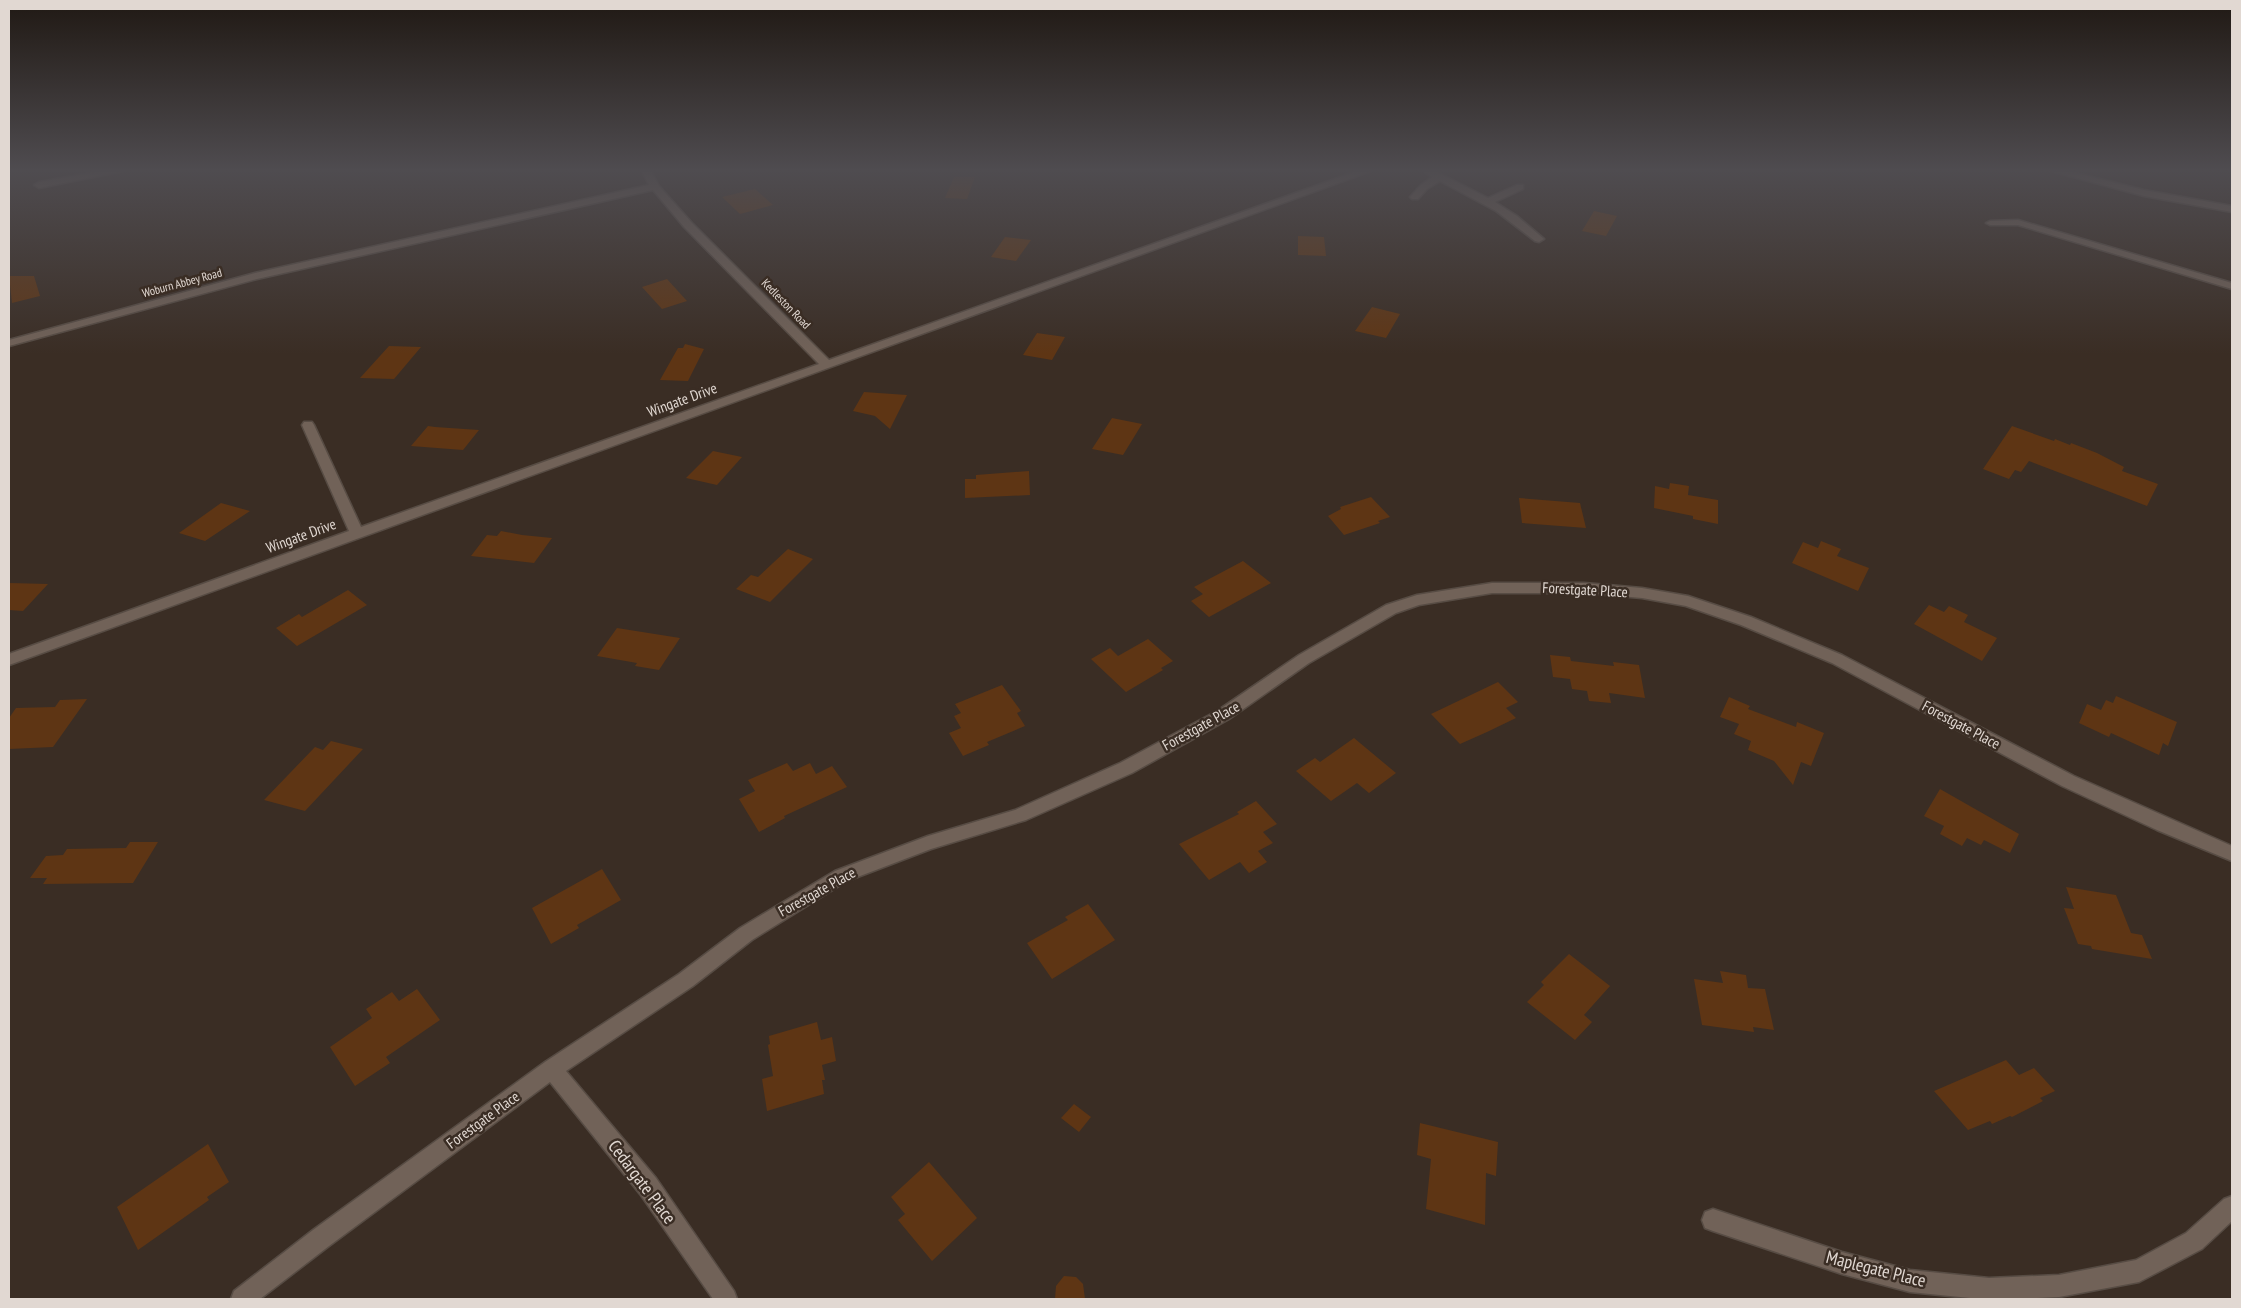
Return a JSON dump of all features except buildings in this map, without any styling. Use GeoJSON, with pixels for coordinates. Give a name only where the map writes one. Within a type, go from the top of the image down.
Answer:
{"type":"FeatureCollection","features":[{"type":"Feature","properties":{"kind":"street","name":"Woburn Abbey Road"},"geometry":{"type":"LineString","coordinates":[[9,342],[256,276],[453,232]]}},
{"type":"Feature","properties":{"kind":"street","name":"Kedleston Road"},"geometry":{"type":"LineString","coordinates":[[694,232],[828,366]]}},
{"type":"Feature","properties":{"kind":"street","name":"Wingate Drive"},"geometry":{"type":"LineString","coordinates":[[9,660],[1198,232]]}},
{"type":"Feature","properties":{"kind":"street"},"geometry":{"type":"LineString","coordinates":[[1531,232],[1539,239]]}},
{"type":"Feature","properties":{"kind":"street"},"geometry":{"type":"LineString","coordinates":[[308,425],[357,534]]}},
{"type":"Feature","properties":{"kind":"street","name":"Forestgate Place"},"geometry":{"type":"LineString","coordinates":[[242,1299],[321,1238],[552,1069],[686,980],[746,934],[841,876],[928,843],[1020,815],[1126,768],[1222,715],[1304,659],[1391,608],[1416,600],[1492,588],[1584,588],[1642,593],[1688,601],[1716,609],[1837,658],[2068,781],[2163,825],[2232,854]]}},
{"type":"Feature","properties":{"kind":"street","name":"Cedargate Place"},"geometry":{"type":"LineString","coordinates":[[552,1069],[648,1186],[726,1299]]}},
{"type":"Feature","properties":{"kind":"street","name":"Maplegate Place"},"geometry":{"type":"LineString","coordinates":[[1713,1220],[1842,1263],[1910,1281],[1989,1289],[2059,1286],[2139,1271],[2194,1240],[2232,1207]]}},
{"type":"Feature","properties":{"kind":"lane"},"geometry":{"type":"LineString","coordinates":[[2052,232],[2232,286]]}}]}
